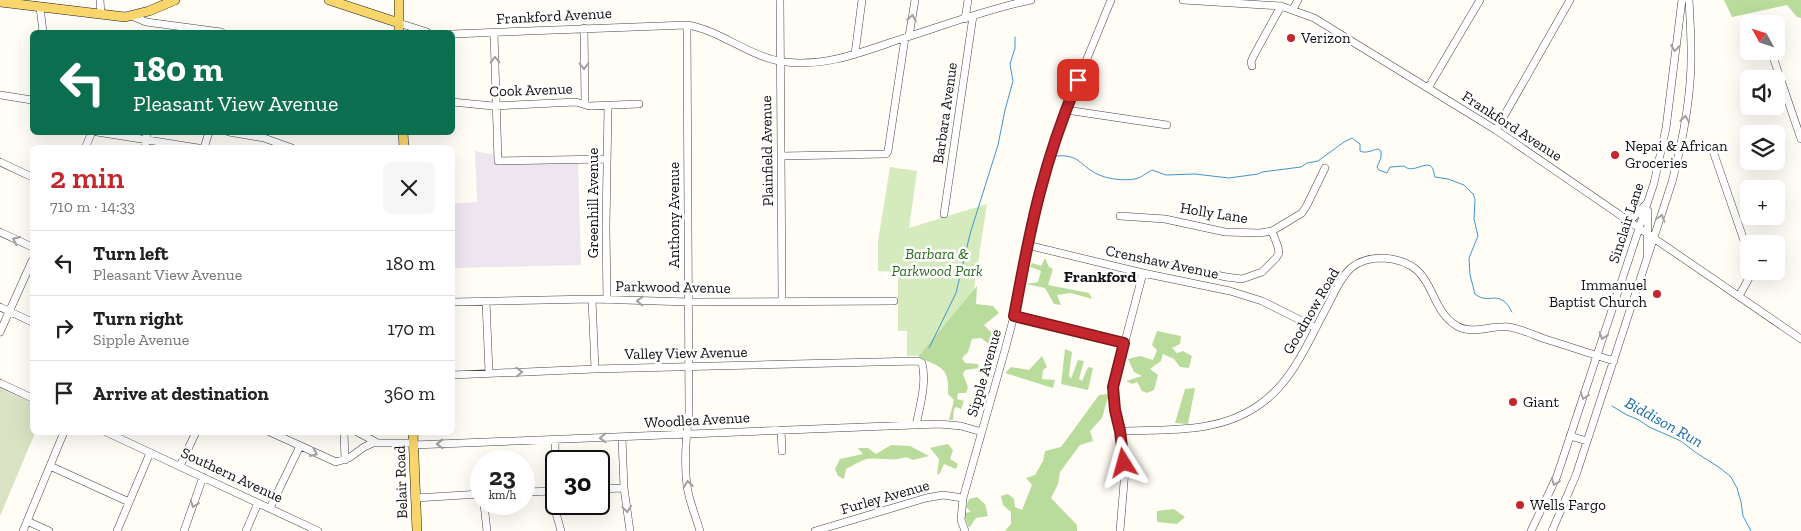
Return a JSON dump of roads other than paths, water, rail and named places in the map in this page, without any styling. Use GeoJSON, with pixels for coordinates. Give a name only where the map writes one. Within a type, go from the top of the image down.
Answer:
{"type":"FeatureCollection","features":[{"type":"Feature","properties":{"kind":"main road"},"geometry":{"type":"LineString","coordinates":[[5,2],[119,17],[132,16],[175,0]]}},
{"type":"Feature","properties":{"kind":"main road"},"geometry":{"type":"LineString","coordinates":[[329,0],[399,28],[399,0]]}},
{"type":"Feature","properties":{"kind":"main road","name":"Belair Road"},"geometry":{"type":"LineString","coordinates":[[413,435],[417,531]]}},
{"type":"Feature","properties":{"kind":"street"},"geometry":{"type":"LineString","coordinates":[[100,0],[101,14]]}},
{"type":"Feature","properties":{"kind":"street","name":"Plainfield Avenue"},"geometry":{"type":"LineString","coordinates":[[780,0],[782,301]]}},
{"type":"Feature","properties":{"kind":"street"},"geometry":{"type":"LineString","coordinates":[[855,54],[862,0]]}},
{"type":"Feature","properties":{"kind":"street"},"geometry":{"type":"LineString","coordinates":[[781,156],[886,154],[915,0]]}},
{"type":"Feature","properties":{"kind":"street"},"geometry":{"type":"LineString","coordinates":[[965,19],[968,0]]}},
{"type":"Feature","properties":{"kind":"street","name":"Frankford Avenue"},"geometry":{"type":"LineString","coordinates":[[455,34],[686,25],[700,28],[780,61],[827,62],[1020,1],[1031,0]]}},
{"type":"Feature","properties":{"kind":"street","name":"Sipple Avenue"},"geometry":{"type":"LineString","coordinates":[[965,531],[961,520],[963,498],[996,386],[1014,316],[1039,192],[1066,110],[1112,0]]}},
{"type":"Feature","properties":{"kind":"street","name":"Frankford Avenue"},"geometry":{"type":"LineString","coordinates":[[1183,0],[1281,6],[1314,18],[1496,130],[1801,339]]}},
{"type":"Feature","properties":{"kind":"street"},"geometry":{"type":"LineString","coordinates":[[1293,10],[1298,0]]}},
{"type":"Feature","properties":{"kind":"street"},"geometry":{"type":"LineString","coordinates":[[1428,88],[1480,0]]}},
{"type":"Feature","properties":{"kind":"street"},"geometry":{"type":"LineString","coordinates":[[1496,130],[1570,0]]}},
{"type":"Feature","properties":{"kind":"street","name":"Sinclair Lane"},"geometry":{"type":"LineString","coordinates":[[1531,531],[1550,492],[1570,436],[1648,202],[1666,128],[1682,0]]}},
{"type":"Feature","properties":{"kind":"street"},"geometry":{"type":"LineString","coordinates":[[1552,531],[1571,489],[1655,238],[1676,167],[1685,118],[1691,61],[1689,0]]}},
{"type":"Feature","properties":{"kind":"street"},"geometry":{"type":"LineString","coordinates":[[40,6],[43,30]]}},
{"type":"Feature","properties":{"kind":"street"},"geometry":{"type":"LineString","coordinates":[[1252,66],[1251,62],[1281,6]]}},
{"type":"Feature","properties":{"kind":"street"},"geometry":{"type":"LineString","coordinates":[[132,16],[162,29],[182,30]]}},
{"type":"Feature","properties":{"kind":"street","name":"Barbara Avenue"},"geometry":{"type":"LineString","coordinates":[[944,214],[973,16]]}},
{"type":"Feature","properties":{"kind":"street","name":"Anthony Avenue"},"geometry":{"type":"LineString","coordinates":[[686,25],[689,302],[689,413],[686,434]]}},
{"type":"Feature","properties":{"kind":"street"},"geometry":{"type":"LineString","coordinates":[[399,28],[413,30]]}},
{"type":"Feature","properties":{"kind":"street"},"geometry":{"type":"LineString","coordinates":[[584,28],[585,104]]}},
{"type":"Feature","properties":{"kind":"street"},"geometry":{"type":"LineString","coordinates":[[494,33],[498,161],[607,159]]}},
{"type":"Feature","properties":{"kind":"street"},"geometry":{"type":"LineString","coordinates":[[1774,60],[1801,139]]}},
{"type":"Feature","properties":{"kind":"street"},"geometry":{"type":"LineString","coordinates":[[0,95],[30,100]]}},
{"type":"Feature","properties":{"kind":"street","name":"Cook Avenue"},"geometry":{"type":"LineString","coordinates":[[455,102],[496,106],[576,102],[589,106],[639,104]]}},
{"type":"Feature","properties":{"kind":"street","name":"Greenhill Avenue"},"geometry":{"type":"LineString","coordinates":[[607,300],[608,106]]}},
{"type":"Feature","properties":{"kind":"street"},"geometry":{"type":"LineString","coordinates":[[1066,110],[1168,125]]}},
{"type":"Feature","properties":{"kind":"street"},"geometry":{"type":"LineString","coordinates":[[246,135],[264,138],[284,145]]}},
{"type":"Feature","properties":{"kind":"street"},"geometry":{"type":"LineString","coordinates":[[146,136],[185,145]]}},
{"type":"Feature","properties":{"kind":"street"},"geometry":{"type":"LineString","coordinates":[[263,145],[264,138]]}},
{"type":"Feature","properties":{"kind":"street"},"geometry":{"type":"LineString","coordinates":[[1713,151],[1742,235]]}},
{"type":"Feature","properties":{"kind":"street"},"geometry":{"type":"LineString","coordinates":[[0,162],[30,176]]}},
{"type":"Feature","properties":{"kind":"street"},"geometry":{"type":"LineString","coordinates":[[1659,162],[1676,167]]}},
{"type":"Feature","properties":{"kind":"street"},"geometry":{"type":"LineString","coordinates":[[1133,257],[1242,279],[1262,272],[1279,253],[1272,231],[1302,213],[1308,206],[1325,168]]}},
{"type":"Feature","properties":{"kind":"street"},"geometry":{"type":"LineString","coordinates":[[1628,219],[1634,218],[1648,202]]}},
{"type":"Feature","properties":{"kind":"street"},"geometry":{"type":"LineString","coordinates":[[1646,263],[1648,202]]}},
{"type":"Feature","properties":{"kind":"street","name":"Holly Lane"},"geometry":{"type":"LineString","coordinates":[[1120,216],[1165,219],[1225,232],[1260,233],[1272,231]]}},
{"type":"Feature","properties":{"kind":"street"},"geometry":{"type":"LineString","coordinates":[[0,232],[30,246]]}},
{"type":"Feature","properties":{"kind":"street","name":"Crenshaw Avenue"},"geometry":{"type":"LineString","coordinates":[[1027,245],[1143,273],[1230,291],[1254,298],[1316,328]]}},
{"type":"Feature","properties":{"kind":"street","name":"Goodnow Road"},"geometry":{"type":"LineString","coordinates":[[1120,431],[1198,428],[1221,424],[1246,413],[1266,400],[1286,380],[1297,364],[1342,280],[1352,268],[1365,261],[1383,258],[1408,264],[1417,270],[1428,284],[1444,315],[1459,327],[1473,330],[1490,327],[1509,327],[1614,361]]}},
{"type":"Feature","properties":{"kind":"street"},"geometry":{"type":"LineString","coordinates":[[0,332],[30,266]]}},
{"type":"Feature","properties":{"kind":"street"},"geometry":{"type":"LineString","coordinates":[[1120,531],[1125,481],[1113,387],[1143,273]]}},
{"type":"Feature","properties":{"kind":"street"},"geometry":{"type":"LineString","coordinates":[[1739,296],[1749,280]]}},
{"type":"Feature","properties":{"kind":"street"},"geometry":{"type":"LineString","coordinates":[[592,299],[595,369]]}},
{"type":"Feature","properties":{"kind":"street","name":"Parkwood Avenue"},"geometry":{"type":"LineString","coordinates":[[455,302],[592,299],[689,302],[894,301]]}},
{"type":"Feature","properties":{"kind":"street"},"geometry":{"type":"LineString","coordinates":[[486,301],[489,374]]}},
{"type":"Feature","properties":{"kind":"street"},"geometry":{"type":"LineString","coordinates":[[0,307],[30,321]]}},
{"type":"Feature","properties":{"kind":"street"},"geometry":{"type":"LineString","coordinates":[[1014,316],[1124,343]]}},
{"type":"Feature","properties":{"kind":"street","name":"Valley View Avenue"},"geometry":{"type":"LineString","coordinates":[[455,375],[595,369],[920,362],[923,368],[922,398],[916,425]]}},
{"type":"Feature","properties":{"kind":"street"},"geometry":{"type":"LineString","coordinates":[[0,383],[30,397]]}},
{"type":"Feature","properties":{"kind":"street","name":"Woodlea Avenue"},"geometry":{"type":"LineString","coordinates":[[345,460],[364,447],[376,442],[413,444],[622,438],[951,424],[982,432]]}},
{"type":"Feature","properties":{"kind":"street"},"geometry":{"type":"LineString","coordinates":[[780,430],[782,451]]}},
{"type":"Feature","properties":{"kind":"street"},"geometry":{"type":"LineString","coordinates":[[686,434],[687,487],[700,531]]}},
{"type":"Feature","properties":{"kind":"street"},"geometry":{"type":"LineString","coordinates":[[23,531],[63,435]]}},
{"type":"Feature","properties":{"kind":"street","name":"Southern Avenue"},"geometry":{"type":"LineString","coordinates":[[112,435],[318,531]]}},
{"type":"Feature","properties":{"kind":"street"},"geometry":{"type":"LineString","coordinates":[[180,466],[195,435]]}},
{"type":"Feature","properties":{"kind":"street"},"geometry":{"type":"LineString","coordinates":[[276,435],[339,462],[345,460],[344,435]]}},
{"type":"Feature","properties":{"kind":"street"},"geometry":{"type":"LineString","coordinates":[[363,435],[376,442]]}},
{"type":"Feature","properties":{"kind":"street"},"geometry":{"type":"LineString","coordinates":[[1570,436],[1587,441]]}},
{"type":"Feature","properties":{"kind":"street"},"geometry":{"type":"LineString","coordinates":[[622,438],[624,488],[630,531]]}},
{"type":"Feature","properties":{"kind":"street"},"geometry":{"type":"LineString","coordinates":[[555,440],[555,450]]}},
{"type":"Feature","properties":{"kind":"street"},"geometry":{"type":"LineString","coordinates":[[270,508],[300,446]]}},
{"type":"Feature","properties":{"kind":"street"},"geometry":{"type":"LineString","coordinates":[[117,531],[150,453]]}},
{"type":"Feature","properties":{"kind":"street"},"geometry":{"type":"LineString","coordinates":[[50,466],[129,502]]}},
{"type":"Feature","properties":{"kind":"street"},"geometry":{"type":"LineString","coordinates":[[184,531],[203,477]]}},
{"type":"Feature","properties":{"kind":"street"},"geometry":{"type":"LineString","coordinates":[[610,489],[624,488]]}},
{"type":"Feature","properties":{"kind":"street"},"geometry":{"type":"LineString","coordinates":[[415,498],[470,495]]}},
{"type":"Feature","properties":{"kind":"street","name":"Furley Avenue"},"geometry":{"type":"LineString","coordinates":[[815,531],[926,498],[943,495],[963,498]]}},
{"type":"Feature","properties":{"kind":"street"},"geometry":{"type":"LineString","coordinates":[[246,531],[258,503]]}},
{"type":"Feature","properties":{"kind":"street"},"geometry":{"type":"LineString","coordinates":[[485,515],[487,531]]}},
{"type":"Feature","properties":{"kind":"street"},"geometry":{"type":"LineString","coordinates":[[556,515],[560,531]]}},
{"type":"Feature","properties":{"kind":"street"},"geometry":{"type":"LineString","coordinates":[[27,521],[49,531]]}},
{"type":"Feature","properties":{"kind":"waterway"},"geometry":{"type":"LineString","coordinates":[[929,348],[956,293],[970,234],[998,145],[1013,81],[1010,64],[1015,48],[1015,37]]}},
{"type":"Feature","properties":{"kind":"waterway","name":"Biddison Run"},"geometry":{"type":"LineString","coordinates":[[1056,156],[1075,158],[1091,171],[1116,179],[1137,178],[1152,170],[1166,175],[1195,174],[1229,178],[1301,167],[1307,163],[1318,161],[1352,138],[1360,144],[1360,151],[1362,152],[1378,149],[1381,151],[1381,158],[1377,167],[1379,170],[1387,173],[1390,167],[1404,166],[1412,169],[1428,165],[1433,169],[1435,177],[1448,179],[1464,185],[1473,194],[1475,199],[1474,219],[1478,236],[1469,258],[1470,275],[1475,294],[1485,298],[1499,298],[1503,300],[1512,312]]}},
{"type":"Feature","properties":{"kind":"waterway","name":"Biddison Run"},"geometry":{"type":"LineString","coordinates":[[1612,406],[1649,427],[1681,441],[1731,477],[1737,488],[1743,516],[1751,531]]}},
{"type":"Feature","properties":{"kind":"place","name":"Verizon"},"geometry":{"type":"Point","coordinates":[1291,38]}},
{"type":"Feature","properties":{"kind":"place","name":"Nepai & African Groceries"},"geometry":{"type":"Point","coordinates":[1615,155]}},
{"type":"Feature","properties":{"kind":"place","name":"Immanuel Baptist Church"},"geometry":{"type":"Point","coordinates":[1657,294]}},
{"type":"Feature","properties":{"kind":"place","name":"Giant"},"geometry":{"type":"Point","coordinates":[1513,402]}},
{"type":"Feature","properties":{"kind":"place","name":"Wells Fargo"},"geometry":{"type":"Point","coordinates":[1520,505]}},
{"type":"Feature","properties":{"kind":"district","name":"Frankford"},"geometry":{"type":"Point","coordinates":[1100,276]}},
{"type":"Feature","properties":{"kind":"park label","name":"Barbara & Parkwood Park"},"geometry":{"type":"Point","coordinates":[937,262]}}]}
